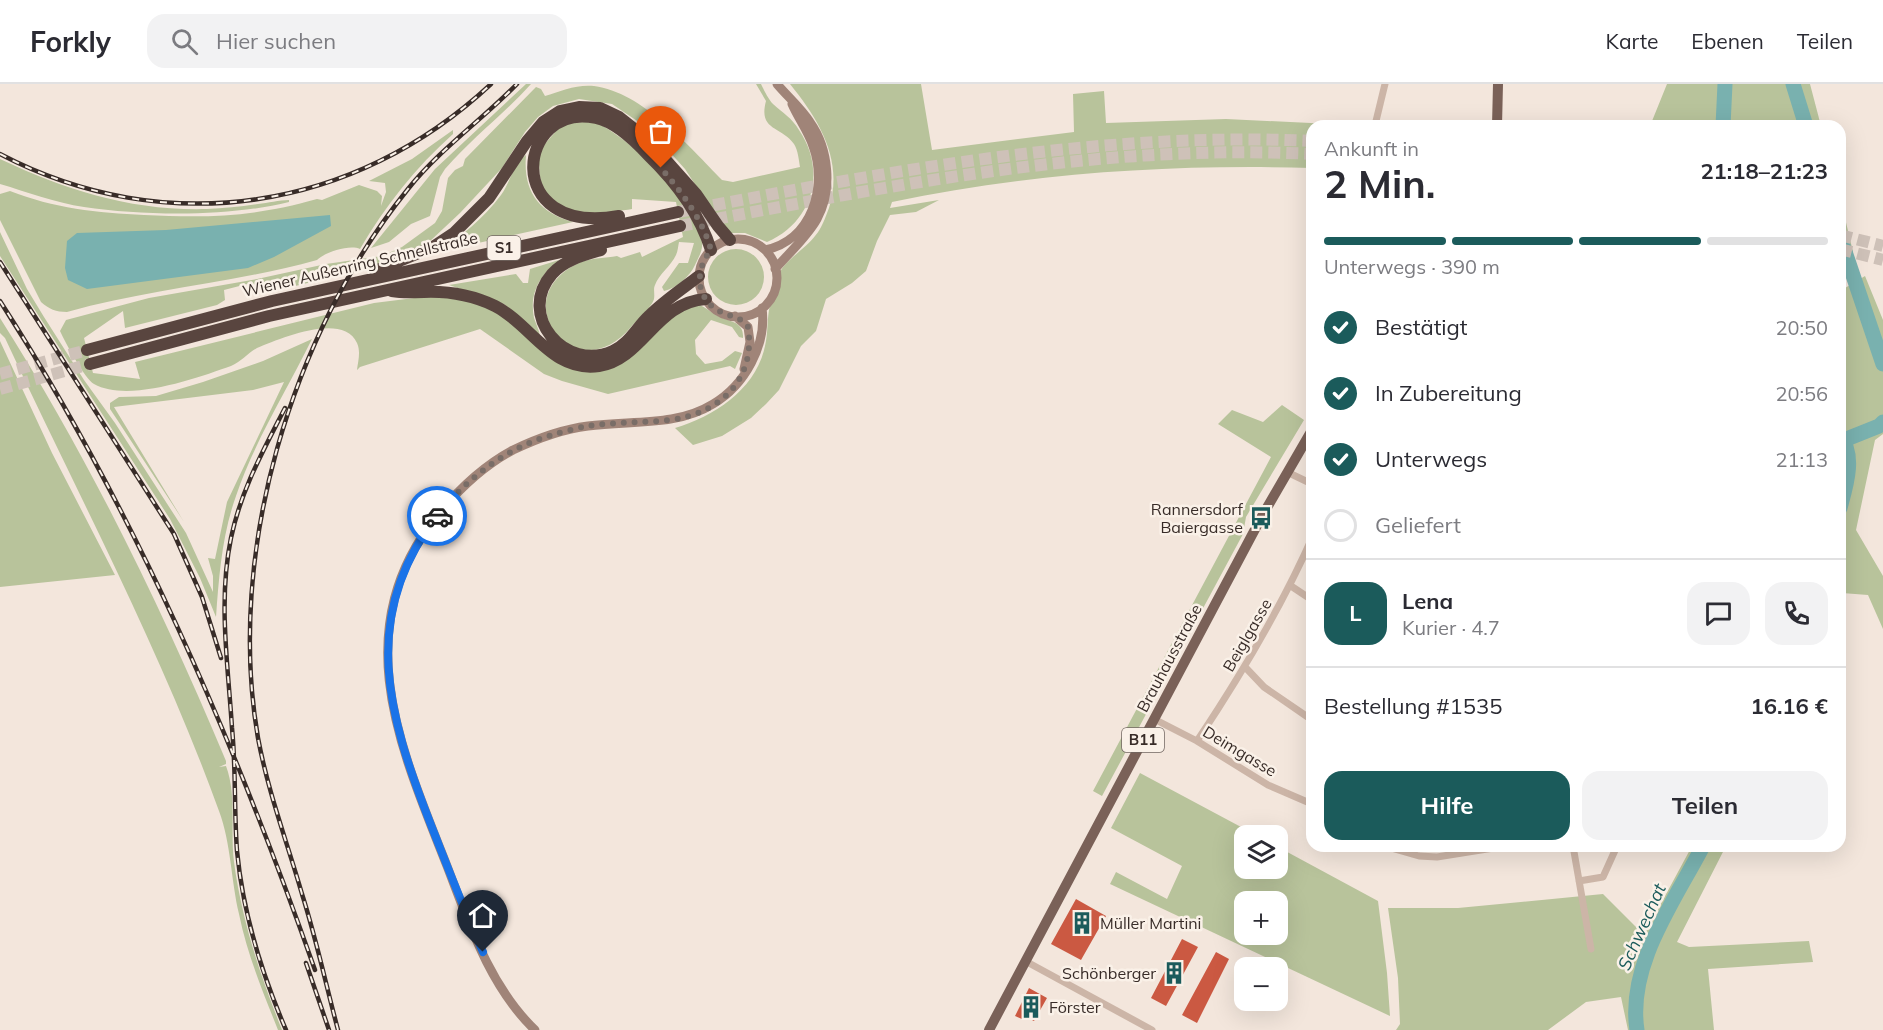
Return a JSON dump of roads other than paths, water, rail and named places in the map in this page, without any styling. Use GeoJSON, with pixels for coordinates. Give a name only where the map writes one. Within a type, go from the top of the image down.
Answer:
{"type":"FeatureCollection","features":[{"type":"Feature","properties":{"kind":"highway"},"geometry":{"type":"LineString","coordinates":[[362,280],[377,269],[433,247],[454,233],[489,198],[526,141],[543,122],[560,111],[579,107],[600,108],[619,117],[648,140],[696,194],[717,226],[730,240]]}},
{"type":"Feature","properties":{"kind":"highway"},"geometry":{"type":"LineString","coordinates":[[646,218],[624,215],[606,218],[582,217],[554,209],[539,194],[532,165],[537,146],[549,130],[563,120],[581,117],[598,118],[613,126],[646,153],[687,198],[706,232],[711,250]]}},
{"type":"Feature","properties":{"kind":"highway","name":"Wiener Außenring Schnellstraße"},"geometry":{"type":"LineString","coordinates":[[87,350],[362,280],[678,212]]}},
{"type":"Feature","properties":{"kind":"highway","name":"Wiener Außenring Schnellstraße"},"geometry":{"type":"LineString","coordinates":[[90,364],[202,333],[385,290],[680,226]]}},
{"type":"Feature","properties":{"kind":"highway"},"geometry":{"type":"LineString","coordinates":[[627,237],[567,262],[553,272],[544,285],[540,301],[543,323],[552,339],[565,349],[585,356],[614,351],[626,342],[647,317],[664,302],[699,276]]}},
{"type":"Feature","properties":{"kind":"highway"},"geometry":{"type":"LineString","coordinates":[[385,290],[406,294],[451,292],[477,298],[515,319],[550,352],[567,362],[584,367],[602,366],[618,359],[633,349],[672,311],[691,300],[706,300]]}},
{"type":"Feature","properties":{"kind":"main road"},"geometry":{"type":"LineString","coordinates":[[775,269],[817,220],[827,182],[823,150],[818,137],[802,111],[777,84]]}},
{"type":"Feature","properties":{"kind":"main road"},"geometry":{"type":"LineString","coordinates":[[1497,120],[1498,84]]}},
{"type":"Feature","properties":{"kind":"main road"},"geometry":{"type":"LineString","coordinates":[[765,250],[782,245],[799,231],[813,209],[818,194],[819,176],[814,147],[791,101]]}},
{"type":"Feature","properties":{"kind":"main road"},"geometry":{"type":"LineString","coordinates":[[730,240],[750,241],[765,250],[772,259],[775,269],[774,290],[762,308],[752,314],[735,316],[720,312],[706,300],[700,288],[699,276],[701,266],[711,250],[730,240]]}},
{"type":"Feature","properties":{"kind":"main road"},"geometry":{"type":"LineString","coordinates":[[535,1030],[502,988],[483,952],[411,774],[399,737],[390,700],[387,658],[390,619],[398,587],[410,557],[425,531],[452,496],[481,471],[513,450],[550,436],[587,426],[671,419],[695,414],[730,392],[742,377],[758,346],[762,308]]}},
{"type":"Feature","properties":{"kind":"main road"},"geometry":{"type":"LineString","coordinates":[[735,316],[748,327],[750,342],[742,377]]}},
{"type":"Feature","properties":{"kind":"main road","name":"Brauhausstraße"},"geometry":{"type":"LineString","coordinates":[[989,1030],[1287,471],[1306,440]]}},
{"type":"Feature","properties":{"kind":"street"},"geometry":{"type":"LineString","coordinates":[[1376,120],[1384,84]]}},
{"type":"Feature","properties":{"kind":"street"},"geometry":{"type":"LineString","coordinates":[[1287,471],[1306,481]]}},
{"type":"Feature","properties":{"kind":"street","name":"Beiglgasse"},"geometry":{"type":"LineString","coordinates":[[1197,741],[1245,668],[1291,586],[1306,552]]}},
{"type":"Feature","properties":{"kind":"street"},"geometry":{"type":"LineString","coordinates":[[1291,586],[1306,596]]}},
{"type":"Feature","properties":{"kind":"street"},"geometry":{"type":"LineString","coordinates":[[1245,668],[1264,687],[1306,716]]}},
{"type":"Feature","properties":{"kind":"street","name":"Deimgasse"},"geometry":{"type":"LineString","coordinates":[[1154,719],[1197,741],[1269,785],[1306,801]]}},
{"type":"Feature","properties":{"kind":"street"},"geometry":{"type":"LineString","coordinates":[[1405,852],[1437,857],[1452,852]]}},
{"type":"Feature","properties":{"kind":"street"},"geometry":{"type":"LineString","coordinates":[[1574,852],[1591,949]]}},
{"type":"Feature","properties":{"kind":"street"},"geometry":{"type":"LineString","coordinates":[[1579,881],[1603,877],[1614,852]]}},
{"type":"Feature","properties":{"kind":"street"},"geometry":{"type":"LineString","coordinates":[[1027,962],[1152,1030]]}},
{"type":"Feature","properties":{"kind":"water"},"geometry":{"type":"Polygon","coordinates":[[[330,215],[331,226],[274,257],[248,268],[87,289],[68,280],[65,268],[67,241],[77,233],[166,230],[330,215]]]}},
{"type":"Feature","properties":{"kind":"waterway","name":"Schwechat"},"geometry":{"type":"LineString","coordinates":[[1723,120],[1725,84]]}},
{"type":"Feature","properties":{"kind":"waterway","name":"Schwechat"},"geometry":{"type":"LineString","coordinates":[[1793,84],[1804,120]]}},
{"type":"Feature","properties":{"kind":"waterway","name":"Schwechat"},"geometry":{"type":"LineString","coordinates":[[1846,255],[1883,364]]}},
{"type":"Feature","properties":{"kind":"waterway","name":"Schwechat"},"geometry":{"type":"LineString","coordinates":[[1846,439],[1879,426],[1883,422]]}},
{"type":"Feature","properties":{"kind":"waterway","name":"Schwechat"},"geometry":{"type":"LineString","coordinates":[[1846,447],[1849,461],[1846,485]]}},
{"type":"Feature","properties":{"kind":"waterway","name":"Schwechat"},"geometry":{"type":"LineString","coordinates":[[1637,1030],[1636,1006],[1639,982],[1646,958],[1655,935],[1700,852]]}},
{"type":"Feature","properties":{"kind":"tunnel"},"geometry":{"type":"LineString","coordinates":[[678,212],[914,169],[1072,149],[1152,142],[1306,141]]}},
{"type":"Feature","properties":{"kind":"tunnel"},"geometry":{"type":"LineString","coordinates":[[680,226],[837,196],[1074,161],[1232,152],[1306,154]]}},
{"type":"Feature","properties":{"kind":"tunnel"},"geometry":{"type":"LineString","coordinates":[[1846,237],[1883,246]]}},
{"type":"Feature","properties":{"kind":"tunnel"},"geometry":{"type":"LineString","coordinates":[[1846,251],[1883,260]]}},
{"type":"Feature","properties":{"kind":"tunnel"},"geometry":{"type":"LineString","coordinates":[[0,374],[87,350]]}},
{"type":"Feature","properties":{"kind":"tunnel"},"geometry":{"type":"LineString","coordinates":[[0,389],[90,364]]}},
{"type":"Feature","properties":{"kind":"railway"},"geometry":{"type":"LineString","coordinates":[[0,154],[63,181],[128,198],[192,204],[257,199],[320,185],[380,161],[438,127],[491,84]]}},
{"type":"Feature","properties":{"kind":"railway"},"geometry":{"type":"LineString","coordinates":[[338,1030],[312,927],[278,817],[258,738],[250,667],[251,595],[261,521],[277,448],[301,378],[331,310],[367,247],[420,174],[517,84]]}},
{"type":"Feature","properties":{"kind":"railway"},"geometry":{"type":"LineString","coordinates":[[0,262],[174,534],[202,597],[221,658]]}},
{"type":"Feature","properties":{"kind":"railway"},"geometry":{"type":"LineString","coordinates":[[0,301],[49,380],[94,461],[177,626],[250,796],[315,970]]}},
{"type":"Feature","properties":{"kind":"railway"},"geometry":{"type":"LineString","coordinates":[[285,408],[254,471],[235,520],[227,562],[225,609],[236,836],[240,874],[254,942],[286,1030]]}},
{"type":"Feature","properties":{"kind":"railway"},"geometry":{"type":"LineString","coordinates":[[306,963],[329,1030]]}},
{"type":"Feature","properties":{"kind":"place","name":"Rannersdorf Baiergasse"},"geometry":{"type":"Point","coordinates":[1261,518]}},
{"type":"Feature","properties":{"kind":"place","name":"Müller Martini"},"geometry":{"type":"Point","coordinates":[1082,923]}},
{"type":"Feature","properties":{"kind":"place","name":"Schönberger"},"geometry":{"type":"Point","coordinates":[1174,973]}},
{"type":"Feature","properties":{"kind":"place","name":"Förster"},"geometry":{"type":"Point","coordinates":[1031,1007]}}]}
